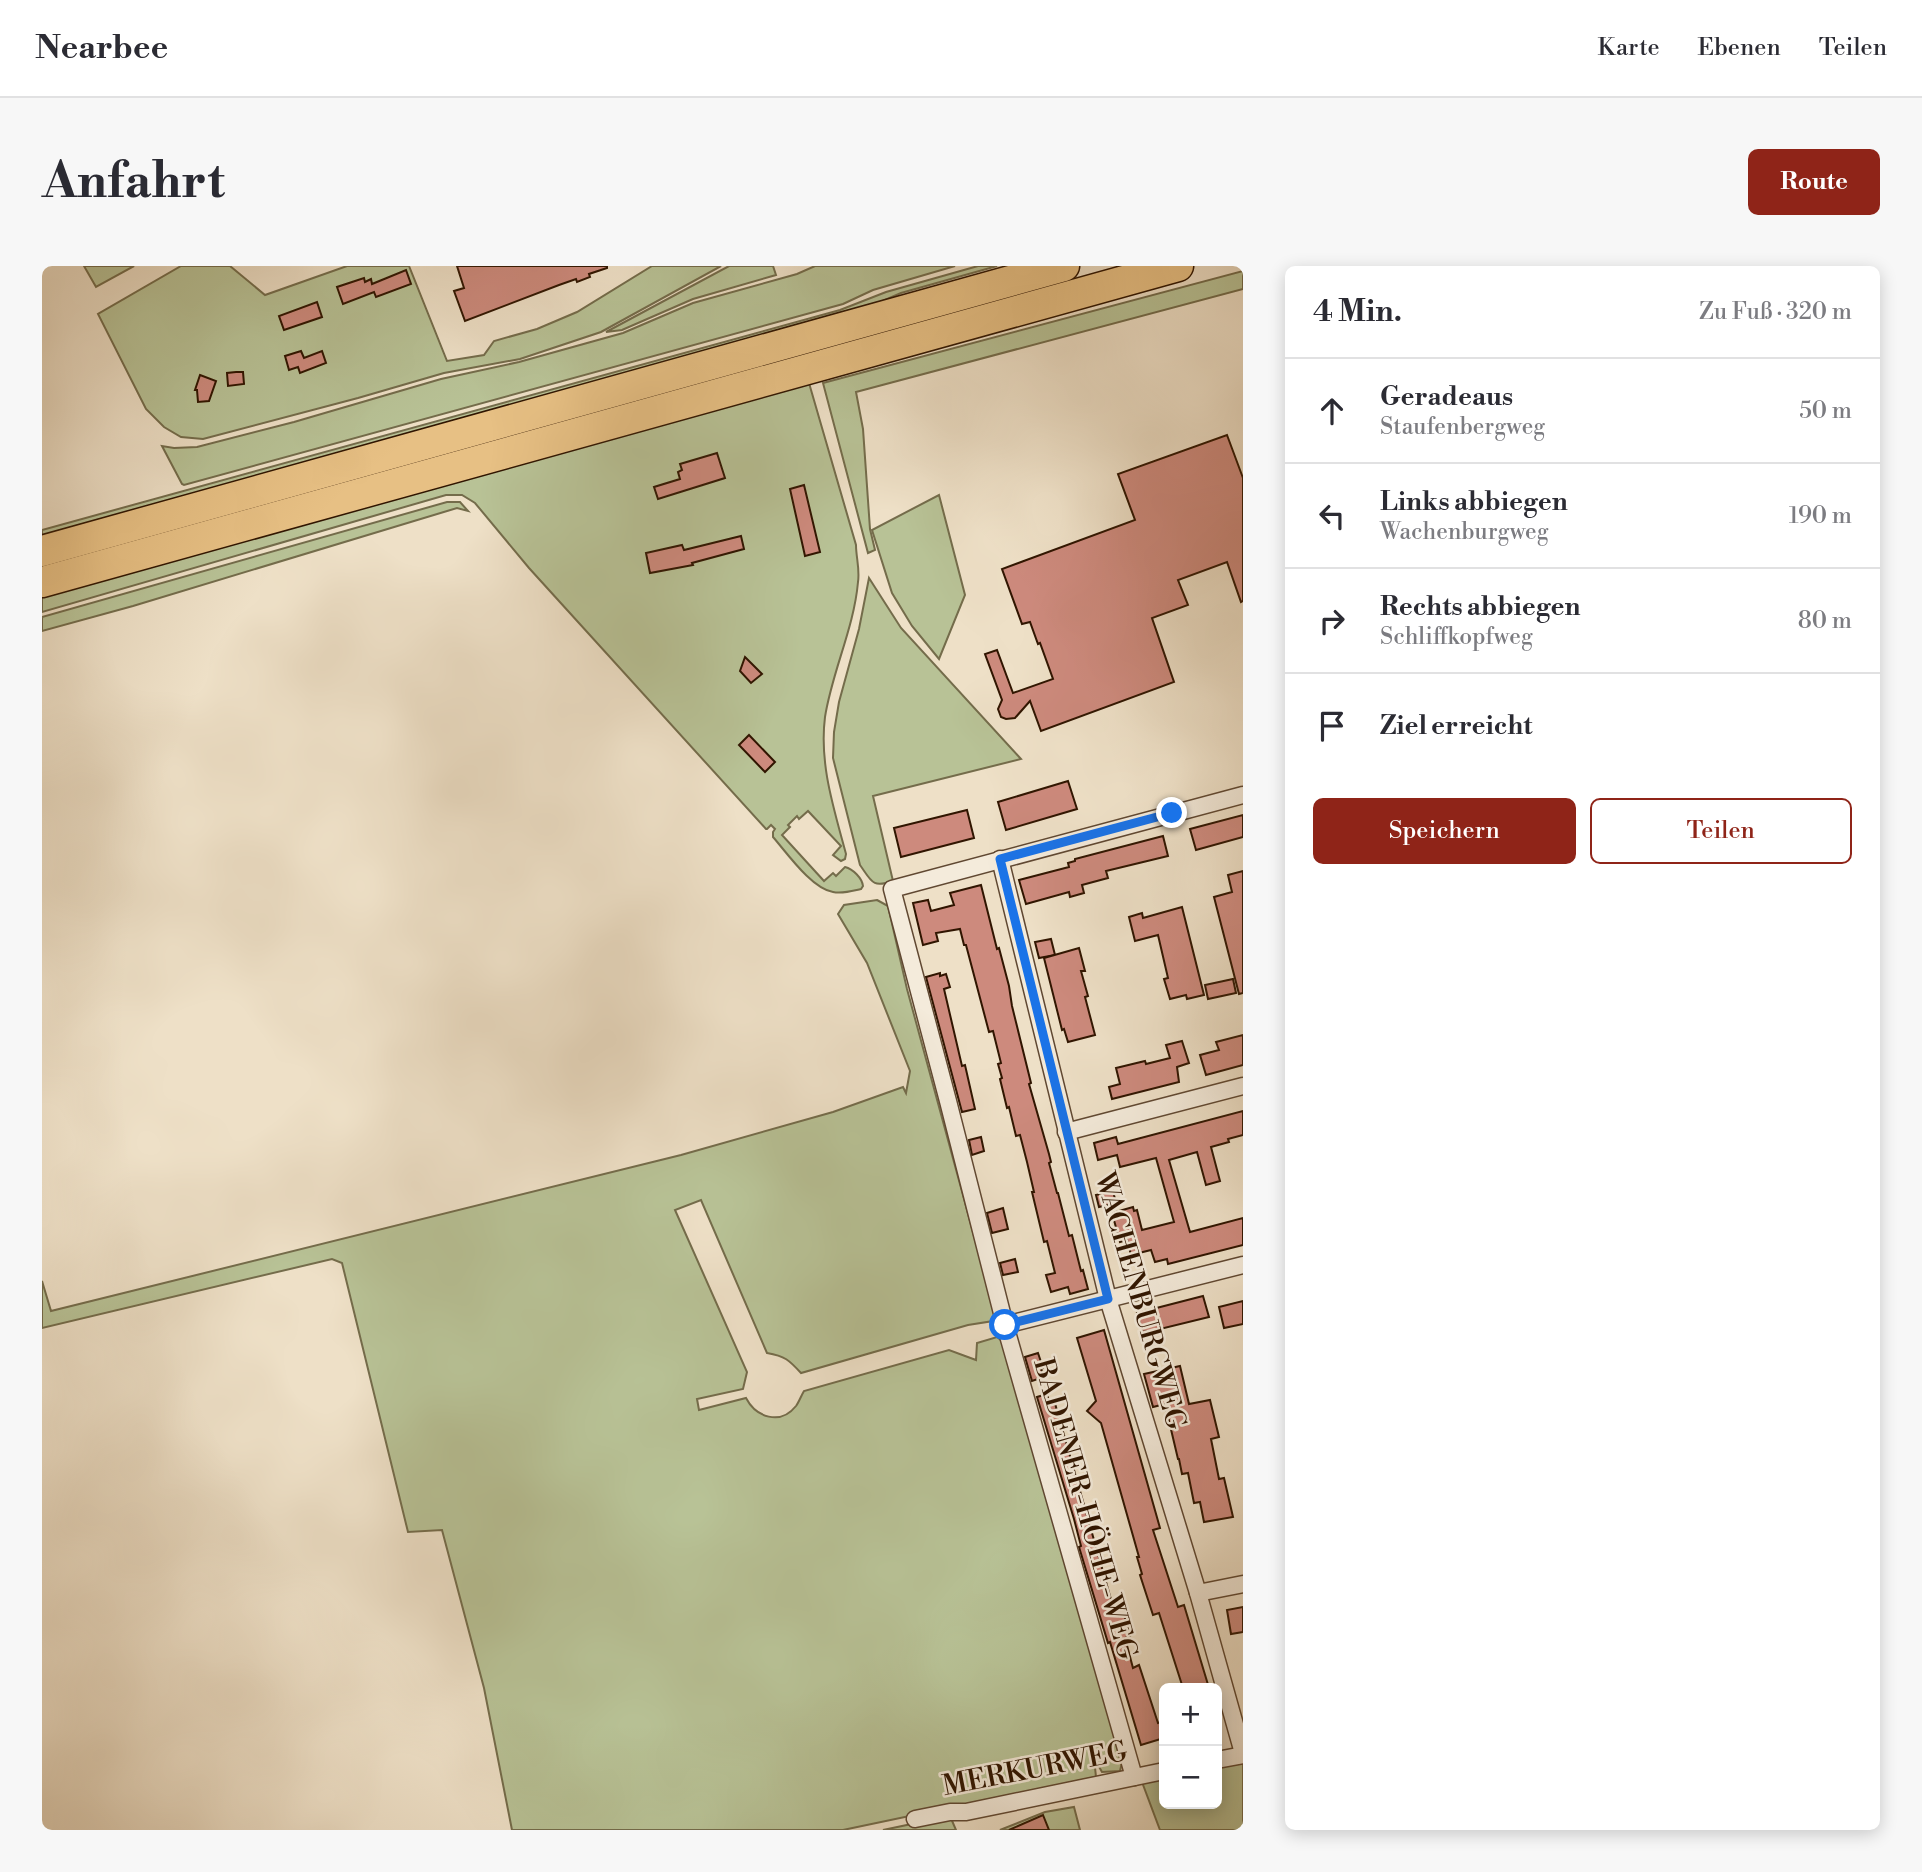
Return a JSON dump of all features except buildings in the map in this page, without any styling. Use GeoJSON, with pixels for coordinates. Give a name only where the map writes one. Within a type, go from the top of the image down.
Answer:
{"type":"FeatureCollection","features":[{"type":"Feature","properties":{"kind":"highway"},"geometry":{"type":"LineString","coordinates":[[42,582],[1178,266]]}},
{"type":"Feature","properties":{"kind":"highway"},"geometry":{"type":"LineString","coordinates":[[42,551],[1059,267]]}},
{"type":"Feature","properties":{"kind":"street"},"geometry":{"type":"LineString","coordinates":[[1000,859],[1243,795]]}},
{"type":"Feature","properties":{"kind":"street","name":"BADENER-HÖHE-WEG"},"geometry":{"type":"LineString","coordinates":[[1000,859],[892,889],[1005,1325],[1134,1777]]}},
{"type":"Feature","properties":{"kind":"street","name":"WACHENBURGWEG"},"geometry":{"type":"LineString","coordinates":[[1000,859],[1108,1299],[1198,1593],[1243,1754]]}},
{"type":"Feature","properties":{"kind":"street"},"geometry":{"type":"LineString","coordinates":[[1066,1132],[1243,1086]]}},
{"type":"Feature","properties":{"kind":"street"},"geometry":{"type":"LineString","coordinates":[[1005,1325],[1243,1265]]}},
{"type":"Feature","properties":{"kind":"street"},"geometry":{"type":"LineString","coordinates":[[1198,1593],[1243,1584]]}},
{"type":"Feature","properties":{"kind":"street"},"geometry":{"type":"LineString","coordinates":[[1222,1759],[1243,1754]]}},
{"type":"Feature","properties":{"kind":"street","name":"MERKURWEG"},"geometry":{"type":"LineString","coordinates":[[915,1819],[950,1812],[966,1812],[1159,1772]]}},
{"type":"Feature","properties":{"kind":"green space"},"geometry":{"type":"Polygon","coordinates":[[[84,266],[134,266],[96,287],[84,266]]]}},
{"type":"Feature","properties":{"kind":"green space"},"geometry":{"type":"Polygon","coordinates":[[[181,266],[230,266],[265,295],[347,266],[409,266],[447,361],[484,355],[494,341],[537,329],[577,312],[652,266],[721,266],[601,332],[520,359],[444,373],[203,439],[181,437],[164,427],[146,409],[98,314],[181,266]]]}},
{"type":"Feature","properties":{"kind":"green space"},"geometry":{"type":"Polygon","coordinates":[[[729,266],[773,266],[776,275],[693,299],[622,330],[606,332],[729,266]]]}},
{"type":"Feature","properties":{"kind":"green space"},"geometry":{"type":"Polygon","coordinates":[[[815,266],[955,266],[873,290],[843,304],[184,485],[162,446],[197,447],[441,379],[519,362],[623,333],[693,303],[797,274],[815,266]]]}},
{"type":"Feature","properties":{"kind":"green space"},"geometry":{"type":"Polygon","coordinates":[[[978,266],[997,266],[901,293],[864,309],[42,541],[42,530],[840,310],[886,292],[978,266]]]}},
{"type":"Feature","properties":{"kind":"green space"},"geometry":{"type":"Polygon","coordinates":[[[1243,271],[1243,289],[856,392],[863,429],[870,529],[875,550],[868,553],[823,383],[1243,271]]]}},
{"type":"Feature","properties":{"kind":"green space"},"geometry":{"type":"Polygon","coordinates":[[[809,383],[856,545],[858,568],[856,599],[828,700],[824,735],[826,769],[845,859],[841,861],[833,855],[841,846],[808,811],[799,819],[797,816],[782,835],[824,881],[833,873],[836,876],[845,867],[859,877],[863,886],[861,889],[833,892],[808,877],[773,837],[775,829],[771,825],[766,829],[529,568],[475,503],[462,495],[446,495],[42,612],[42,597],[809,383]]]}},
{"type":"Feature","properties":{"kind":"green space"},"geometry":{"type":"Polygon","coordinates":[[[939,495],[965,595],[939,659],[912,626],[892,593],[872,530],[939,495]]]}},
{"type":"Feature","properties":{"kind":"green space"},"geometry":{"type":"Polygon","coordinates":[[[447,502],[460,502],[468,511],[457,508],[42,631],[42,617],[447,502]]]}},
{"type":"Feature","properties":{"kind":"green space"},"geometry":{"type":"Polygon","coordinates":[[[869,578],[901,628],[1021,759],[873,796],[893,881],[881,884],[873,882],[860,865],[833,758],[839,702],[859,629],[869,578]]]}},
{"type":"Feature","properties":{"kind":"green space"},"geometry":{"type":"Polygon","coordinates":[[[877,900],[888,906],[907,989],[995,1313],[993,1321],[968,1325],[801,1373],[786,1359],[767,1353],[701,1200],[675,1210],[747,1372],[743,1389],[697,1399],[699,1410],[746,1398],[750,1405],[762,1414],[769,1417],[783,1416],[796,1406],[804,1391],[949,1350],[976,1360],[977,1343],[997,1337],[1002,1341],[1123,1758],[1120,1771],[1102,1772],[1094,1758],[1096,1777],[843,1830],[512,1830],[484,1688],[442,1530],[408,1532],[342,1263],[332,1259],[42,1328],[42,1281],[51,1311],[681,1155],[833,1112],[903,1087],[906,1093],[910,1071],[867,963],[838,914],[844,905],[877,900]]]}},
{"type":"Feature","properties":{"kind":"green space"},"geometry":{"type":"Polygon","coordinates":[[[1243,1761],[1243,1830],[1160,1830],[1142,1782],[1159,1778],[1159,1809],[1222,1809],[1222,1765],[1243,1761]]]}},
{"type":"Feature","properties":{"kind":"green space"},"geometry":{"type":"Polygon","coordinates":[[[1074,1807],[1080,1830],[1000,1830],[1045,1812],[1074,1807]]]}},
{"type":"Feature","properties":{"kind":"green space"},"geometry":{"type":"Polygon","coordinates":[[[950,1816],[956,1830],[883,1830],[950,1816]]]}},
{"type":"Feature","properties":{"kind":"route"},"geometry":{"type":"LineString","coordinates":[[1005,1325],[1108,1299],[1000,859],[1172,813]]}}]}
